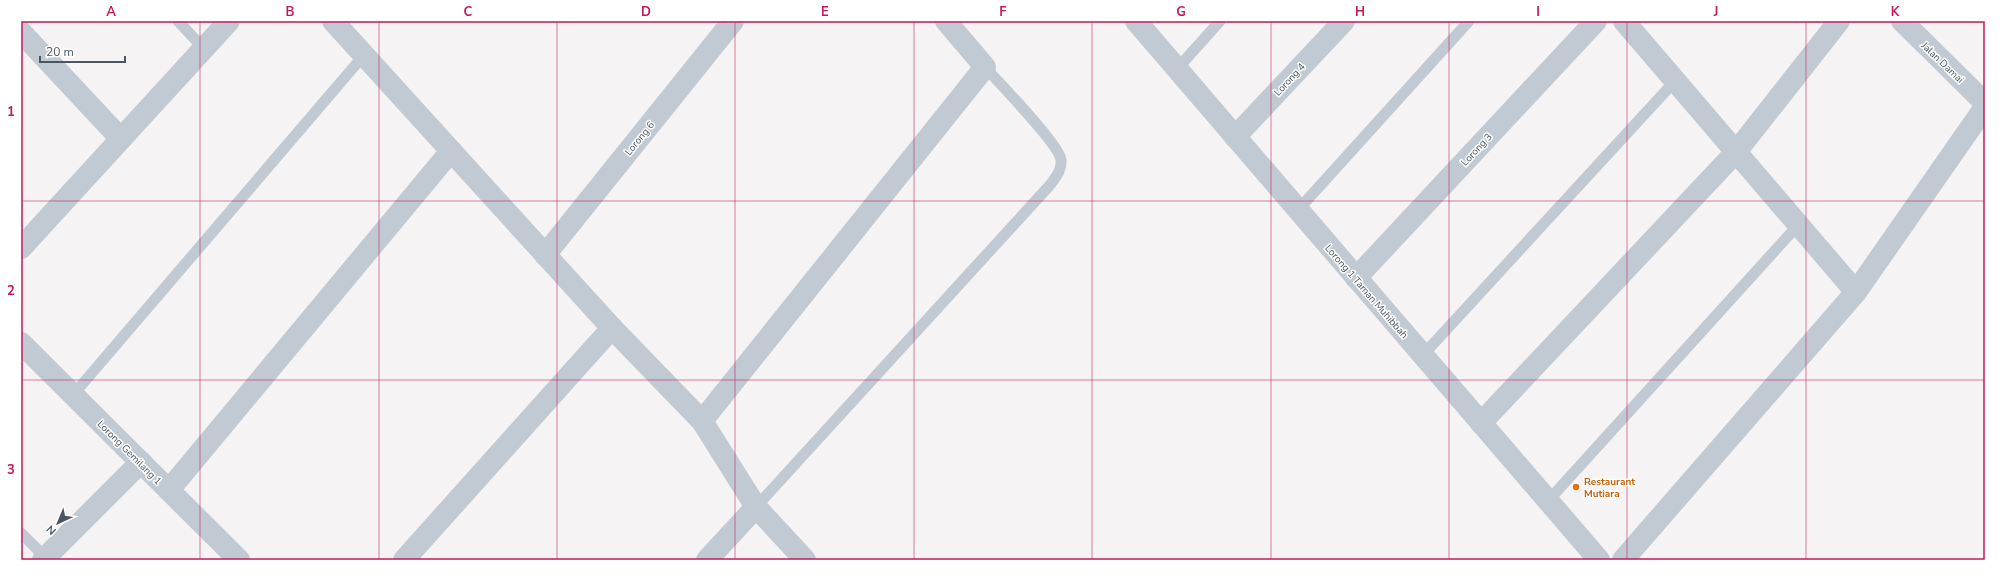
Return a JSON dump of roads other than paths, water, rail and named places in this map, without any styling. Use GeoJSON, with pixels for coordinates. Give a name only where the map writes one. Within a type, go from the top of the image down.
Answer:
{"type":"FeatureCollection","features":[{"type":"Feature","properties":{"kind":"street"},"geometry":{"type":"LineString","coordinates":[[21,248],[229,21]]}},
{"type":"Feature","properties":{"kind":"street"},"geometry":{"type":"LineString","coordinates":[[333,21],[612,328],[702,421],[756,507],[805,560]]}},
{"type":"Feature","properties":{"kind":"street"},"geometry":{"type":"LineString","coordinates":[[702,421],[985,67],[946,21]]}},
{"type":"Feature","properties":{"kind":"street","name":"Lorong 1 Taman Muhibbah"},"geometry":{"type":"LineString","coordinates":[[1136,21],[1599,560]]}},
{"type":"Feature","properties":{"kind":"street","name":"Lorong 4"},"geometry":{"type":"LineString","coordinates":[[1235,136],[1344,21]]}},
{"type":"Feature","properties":{"kind":"street","name":"Lorong 3"},"geometry":{"type":"LineString","coordinates":[[1356,278],[1596,21]]}},
{"type":"Feature","properties":{"kind":"street"},"geometry":{"type":"LineString","coordinates":[[1624,21],[1856,292]]}},
{"type":"Feature","properties":{"kind":"street"},"geometry":{"type":"LineString","coordinates":[[1481,423],[1736,152],[1839,21]]}},
{"type":"Feature","properties":{"kind":"street","name":"Jalan Damai"},"geometry":{"type":"LineString","coordinates":[[1902,21],[1985,103]]}},
{"type":"Feature","properties":{"kind":"street","name":"Lorong 6"},"geometry":{"type":"LineString","coordinates":[[545,255],[730,22]]}},
{"type":"Feature","properties":{"kind":"street"},"geometry":{"type":"LineString","coordinates":[[21,32],[121,139]]}},
{"type":"Feature","properties":{"kind":"street"},"geometry":{"type":"LineString","coordinates":[[1623,560],[1856,292],[1985,106]]}},
{"type":"Feature","properties":{"kind":"street"},"geometry":{"type":"LineString","coordinates":[[169,490],[451,151]]}},
{"type":"Feature","properties":{"kind":"street"},"geometry":{"type":"LineString","coordinates":[[404,560],[612,328]]}},
{"type":"Feature","properties":{"kind":"street","name":"Lorong Gemilang 1"},"geometry":{"type":"LineString","coordinates":[[21,343],[239,560]]}},
{"type":"Feature","properties":{"kind":"street"},"geometry":{"type":"LineString","coordinates":[[46,559],[141,462]]}},
{"type":"Feature","properties":{"kind":"street"},"geometry":{"type":"LineString","coordinates":[[707,560],[756,507]]}},
{"type":"Feature","properties":{"kind":"lane"},"geometry":{"type":"LineString","coordinates":[[178,21],[204,49]]}},
{"type":"Feature","properties":{"kind":"lane"},"geometry":{"type":"LineString","coordinates":[[1178,69],[1220,21]]}},
{"type":"Feature","properties":{"kind":"lane"},"geometry":{"type":"LineString","coordinates":[[1298,210],[1469,21]]}},
{"type":"Feature","properties":{"kind":"lane"},"geometry":{"type":"LineString","coordinates":[[73,395],[364,55]]}},
{"type":"Feature","properties":{"kind":"lane"},"geometry":{"type":"LineString","coordinates":[[756,507],[1050,185],[1060,171],[1061,160],[1057,150],[985,67]]}},
{"type":"Feature","properties":{"kind":"lane"},"geometry":{"type":"LineString","coordinates":[[1423,355],[1675,81]]}},
{"type":"Feature","properties":{"kind":"lane"},"geometry":{"type":"LineString","coordinates":[[1548,501],[1799,224]]}},
{"type":"Feature","properties":{"kind":"lane"},"geometry":{"type":"LineString","coordinates":[[21,533],[46,559]]}},
{"type":"Feature","properties":{"kind":"place","name":"Restaurant Mutiara"},"geometry":{"type":"Point","coordinates":[1576,487]}}]}
